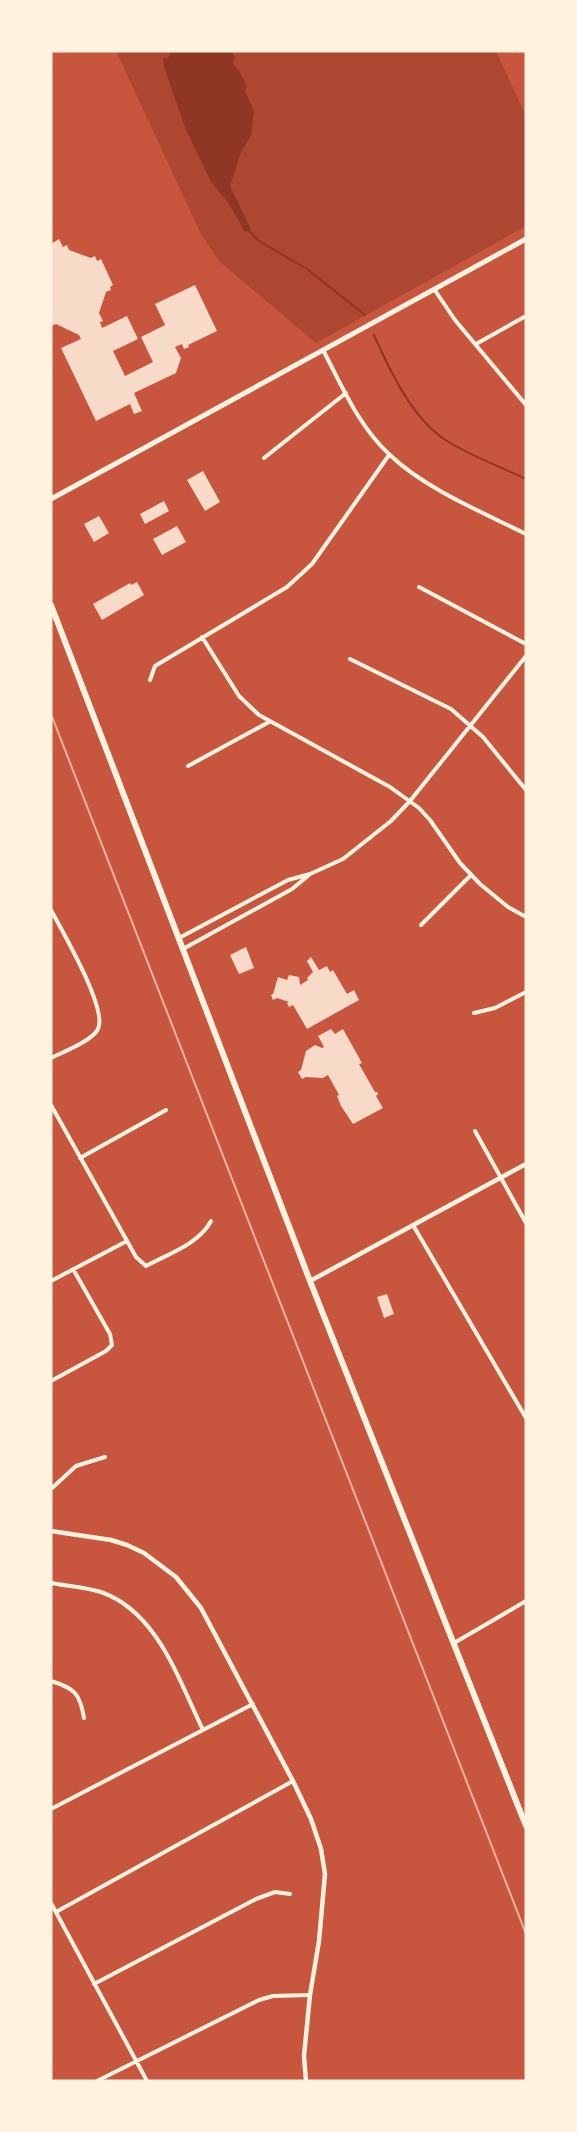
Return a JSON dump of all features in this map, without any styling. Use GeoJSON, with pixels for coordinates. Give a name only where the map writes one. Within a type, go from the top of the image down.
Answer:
{"type":"FeatureCollection","features":[{"type":"Feature","properties":{"kind":"main road"},"geometry":{"type":"LineString","coordinates":[[51,499],[526,239]]}},
{"type":"Feature","properties":{"kind":"main road"},"geometry":{"type":"LineString","coordinates":[[51,605],[310,1281],[526,1826]]}},
{"type":"Feature","properties":{"kind":"street"},"geometry":{"type":"LineString","coordinates":[[434,289],[455,320],[526,405]]}},
{"type":"Feature","properties":{"kind":"street"},"geometry":{"type":"LineString","coordinates":[[476,344],[526,316]]}},
{"type":"Feature","properties":{"kind":"street"},"geometry":{"type":"LineString","coordinates":[[323,350],[367,428],[389,455],[410,472],[464,503],[526,534]]}},
{"type":"Feature","properties":{"kind":"street"},"geometry":{"type":"LineString","coordinates":[[264,458],[346,393]]}},
{"type":"Feature","properties":{"kind":"street"},"geometry":{"type":"LineString","coordinates":[[150,680],[155,666],[287,586],[306,570],[389,455]]}},
{"type":"Feature","properties":{"kind":"street"},"geometry":{"type":"LineString","coordinates":[[419,587],[526,644]]}},
{"type":"Feature","properties":{"kind":"street"},"geometry":{"type":"LineString","coordinates":[[202,637],[239,696],[259,715],[411,801],[430,820],[471,875],[508,907],[526,917]]}},
{"type":"Feature","properties":{"kind":"street"},"geometry":{"type":"LineString","coordinates":[[179,938],[288,880],[310,874],[343,859],[359,848],[411,801],[526,656]]}},
{"type":"Feature","properties":{"kind":"street"},"geometry":{"type":"LineString","coordinates":[[350,659],[451,709],[471,725],[526,790]]}},
{"type":"Feature","properties":{"kind":"street"},"geometry":{"type":"LineString","coordinates":[[188,766],[270,722]]}},
{"type":"Feature","properties":{"kind":"street"},"geometry":{"type":"LineString","coordinates":[[183,949],[292,889],[310,874]]}},
{"type":"Feature","properties":{"kind":"street"},"geometry":{"type":"LineString","coordinates":[[422,925],[471,875]]}},
{"type":"Feature","properties":{"kind":"street"},"geometry":{"type":"LineString","coordinates":[[246,902],[252,912]]}},
{"type":"Feature","properties":{"kind":"street"},"geometry":{"type":"LineString","coordinates":[[51,910],[81,965],[100,1015],[99,1028],[93,1036],[51,1058]]}},
{"type":"Feature","properties":{"kind":"street"},"geometry":{"type":"LineString","coordinates":[[474,1013],[495,1008],[526,992]]}},
{"type":"Feature","properties":{"kind":"street"},"geometry":{"type":"LineString","coordinates":[[51,1105],[136,1257],[146,1266],[195,1240],[206,1231],[211,1221]]}},
{"type":"Feature","properties":{"kind":"street"},"geometry":{"type":"LineString","coordinates":[[80,1158],[166,1110]]}},
{"type":"Feature","properties":{"kind":"street"},"geometry":{"type":"LineString","coordinates":[[475,1131],[526,1223]]}},
{"type":"Feature","properties":{"kind":"street"},"geometry":{"type":"LineString","coordinates":[[310,1281],[526,1164]]}},
{"type":"Feature","properties":{"kind":"street"},"geometry":{"type":"LineString","coordinates":[[414,1225],[526,1418]]}},
{"type":"Feature","properties":{"kind":"street"},"geometry":{"type":"LineString","coordinates":[[51,1281],[127,1241]]}},
{"type":"Feature","properties":{"kind":"street"},"geometry":{"type":"LineString","coordinates":[[51,1381],[106,1351],[112,1345],[110,1334],[74,1269]]}},
{"type":"Feature","properties":{"kind":"street"},"geometry":{"type":"LineString","coordinates":[[51,1489],[76,1466],[105,1457]]}},
{"type":"Feature","properties":{"kind":"street"},"geometry":{"type":"LineString","coordinates":[[51,1531],[111,1540],[127,1545],[144,1553],[176,1576],[201,1608],[311,1819],[321,1849],[325,1874],[304,2056],[306,2081]]}},
{"type":"Feature","properties":{"kind":"street"},"geometry":{"type":"LineString","coordinates":[[51,1583],[101,1592],[123,1603],[136,1615],[163,1648],[203,1730]]}},
{"type":"Feature","properties":{"kind":"street"},"geometry":{"type":"LineString","coordinates":[[453,1643],[526,1601]]}},
{"type":"Feature","properties":{"kind":"street"},"geometry":{"type":"LineString","coordinates":[[51,1681],[69,1687],[74,1692],[80,1700],[84,1718]]}},
{"type":"Feature","properties":{"kind":"street"},"geometry":{"type":"LineString","coordinates":[[51,1809],[253,1704]]}},
{"type":"Feature","properties":{"kind":"street"},"geometry":{"type":"LineString","coordinates":[[56,1912],[293,1781]]}},
{"type":"Feature","properties":{"kind":"street"},"geometry":{"type":"LineString","coordinates":[[94,1984],[256,1899],[275,1892],[290,1894]]}},
{"type":"Feature","properties":{"kind":"street"},"geometry":{"type":"LineString","coordinates":[[51,1903],[147,2081]]}},
{"type":"Feature","properties":{"kind":"street"},"geometry":{"type":"LineString","coordinates":[[97,2081],[259,2000],[273,1996],[310,1995]]}},
{"type":"Feature","properties":{"kind":"shaded area"},"geometry":{"type":"Polygon","coordinates":[[[116,51],[496,51],[526,116],[526,226],[316,343],[220,262],[201,234],[116,51]]]}},
{"type":"Feature","properties":{"kind":"shaded area"},"geometry":{"type":"Polygon","coordinates":[[[171,51],[232,51],[235,57],[233,63],[247,87],[245,91],[254,111],[251,136],[241,152],[230,186],[251,229],[245,232],[227,201],[211,182],[186,130],[164,67],[163,58],[168,58],[171,51]]]}},
{"type":"Feature","properties":{"kind":"building"},"geometry":{"type":"Polygon","coordinates":[[[59,239],[63,247],[67,245],[69,250],[91,258],[95,256],[97,261],[101,259],[113,285],[110,287],[111,290],[106,292],[99,313],[103,321],[100,322],[102,328],[127,316],[138,339],[113,351],[125,376],[153,362],[141,337],[165,325],[155,304],[195,285],[217,331],[184,349],[182,344],[175,347],[181,358],[176,373],[134,393],[142,411],[134,414],[130,404],[96,421],[61,348],[81,339],[79,335],[56,324],[51,326],[51,244],[59,239]]]}},
{"type":"Feature","properties":{"kind":"building"},"geometry":{"type":"Polygon","coordinates":[[[203,471],[220,502],[205,511],[187,480],[203,471]]]}},
{"type":"Feature","properties":{"kind":"building"},"geometry":{"type":"Polygon","coordinates":[[[164,501],[169,511],[145,524],[140,514],[164,501]]]}},
{"type":"Feature","properties":{"kind":"building"},"geometry":{"type":"Polygon","coordinates":[[[99,516],[109,533],[94,542],[84,524],[99,516]]]}},
{"type":"Feature","properties":{"kind":"building"},"geometry":{"type":"Polygon","coordinates":[[[177,526],[186,542],[162,555],[153,539],[177,526]]]}},
{"type":"Feature","properties":{"kind":"building"},"geometry":{"type":"Polygon","coordinates":[[[137,582],[144,595],[102,620],[93,604],[130,583],[131,585],[137,582]]]}},
{"type":"Feature","properties":{"kind":"building"},"geometry":{"type":"Polygon","coordinates":[[[246,947],[254,968],[239,974],[230,955],[246,947]]]}},
{"type":"Feature","properties":{"kind":"building"},"geometry":{"type":"Polygon","coordinates":[[[311,957],[319,970],[327,966],[330,972],[333,970],[347,994],[354,990],[359,1000],[307,1029],[293,1005],[289,1007],[287,1003],[289,1002],[277,998],[273,1000],[271,995],[278,977],[287,980],[289,975],[299,977],[300,985],[308,980],[307,978],[313,972],[307,961],[311,957]]]}},
{"type":"Feature","properties":{"kind":"building"},"geometry":{"type":"Polygon","coordinates":[[[331,1029],[335,1034],[343,1029],[362,1063],[359,1064],[377,1092],[376,1096],[383,1108],[353,1124],[341,1106],[337,1096],[339,1095],[328,1075],[323,1078],[306,1077],[302,1079],[298,1072],[301,1070],[306,1051],[315,1045],[324,1047],[318,1036],[331,1029]]]}},
{"type":"Feature","properties":{"kind":"building"},"geometry":{"type":"Polygon","coordinates":[[[387,1294],[394,1314],[384,1318],[377,1297],[387,1294]]]}},
{"type":"Feature","properties":{"kind":"waterway"},"geometry":{"type":"LineString","coordinates":[[248,230],[259,241],[307,269],[365,315]]}},
{"type":"Feature","properties":{"kind":"waterway"},"geometry":{"type":"LineString","coordinates":[[374,335],[404,394],[413,408],[435,432],[465,451],[526,479]]}},
{"type":"Feature","properties":{"kind":"railway"},"geometry":{"type":"LineString","coordinates":[[51,714],[526,1934]]}}]}
